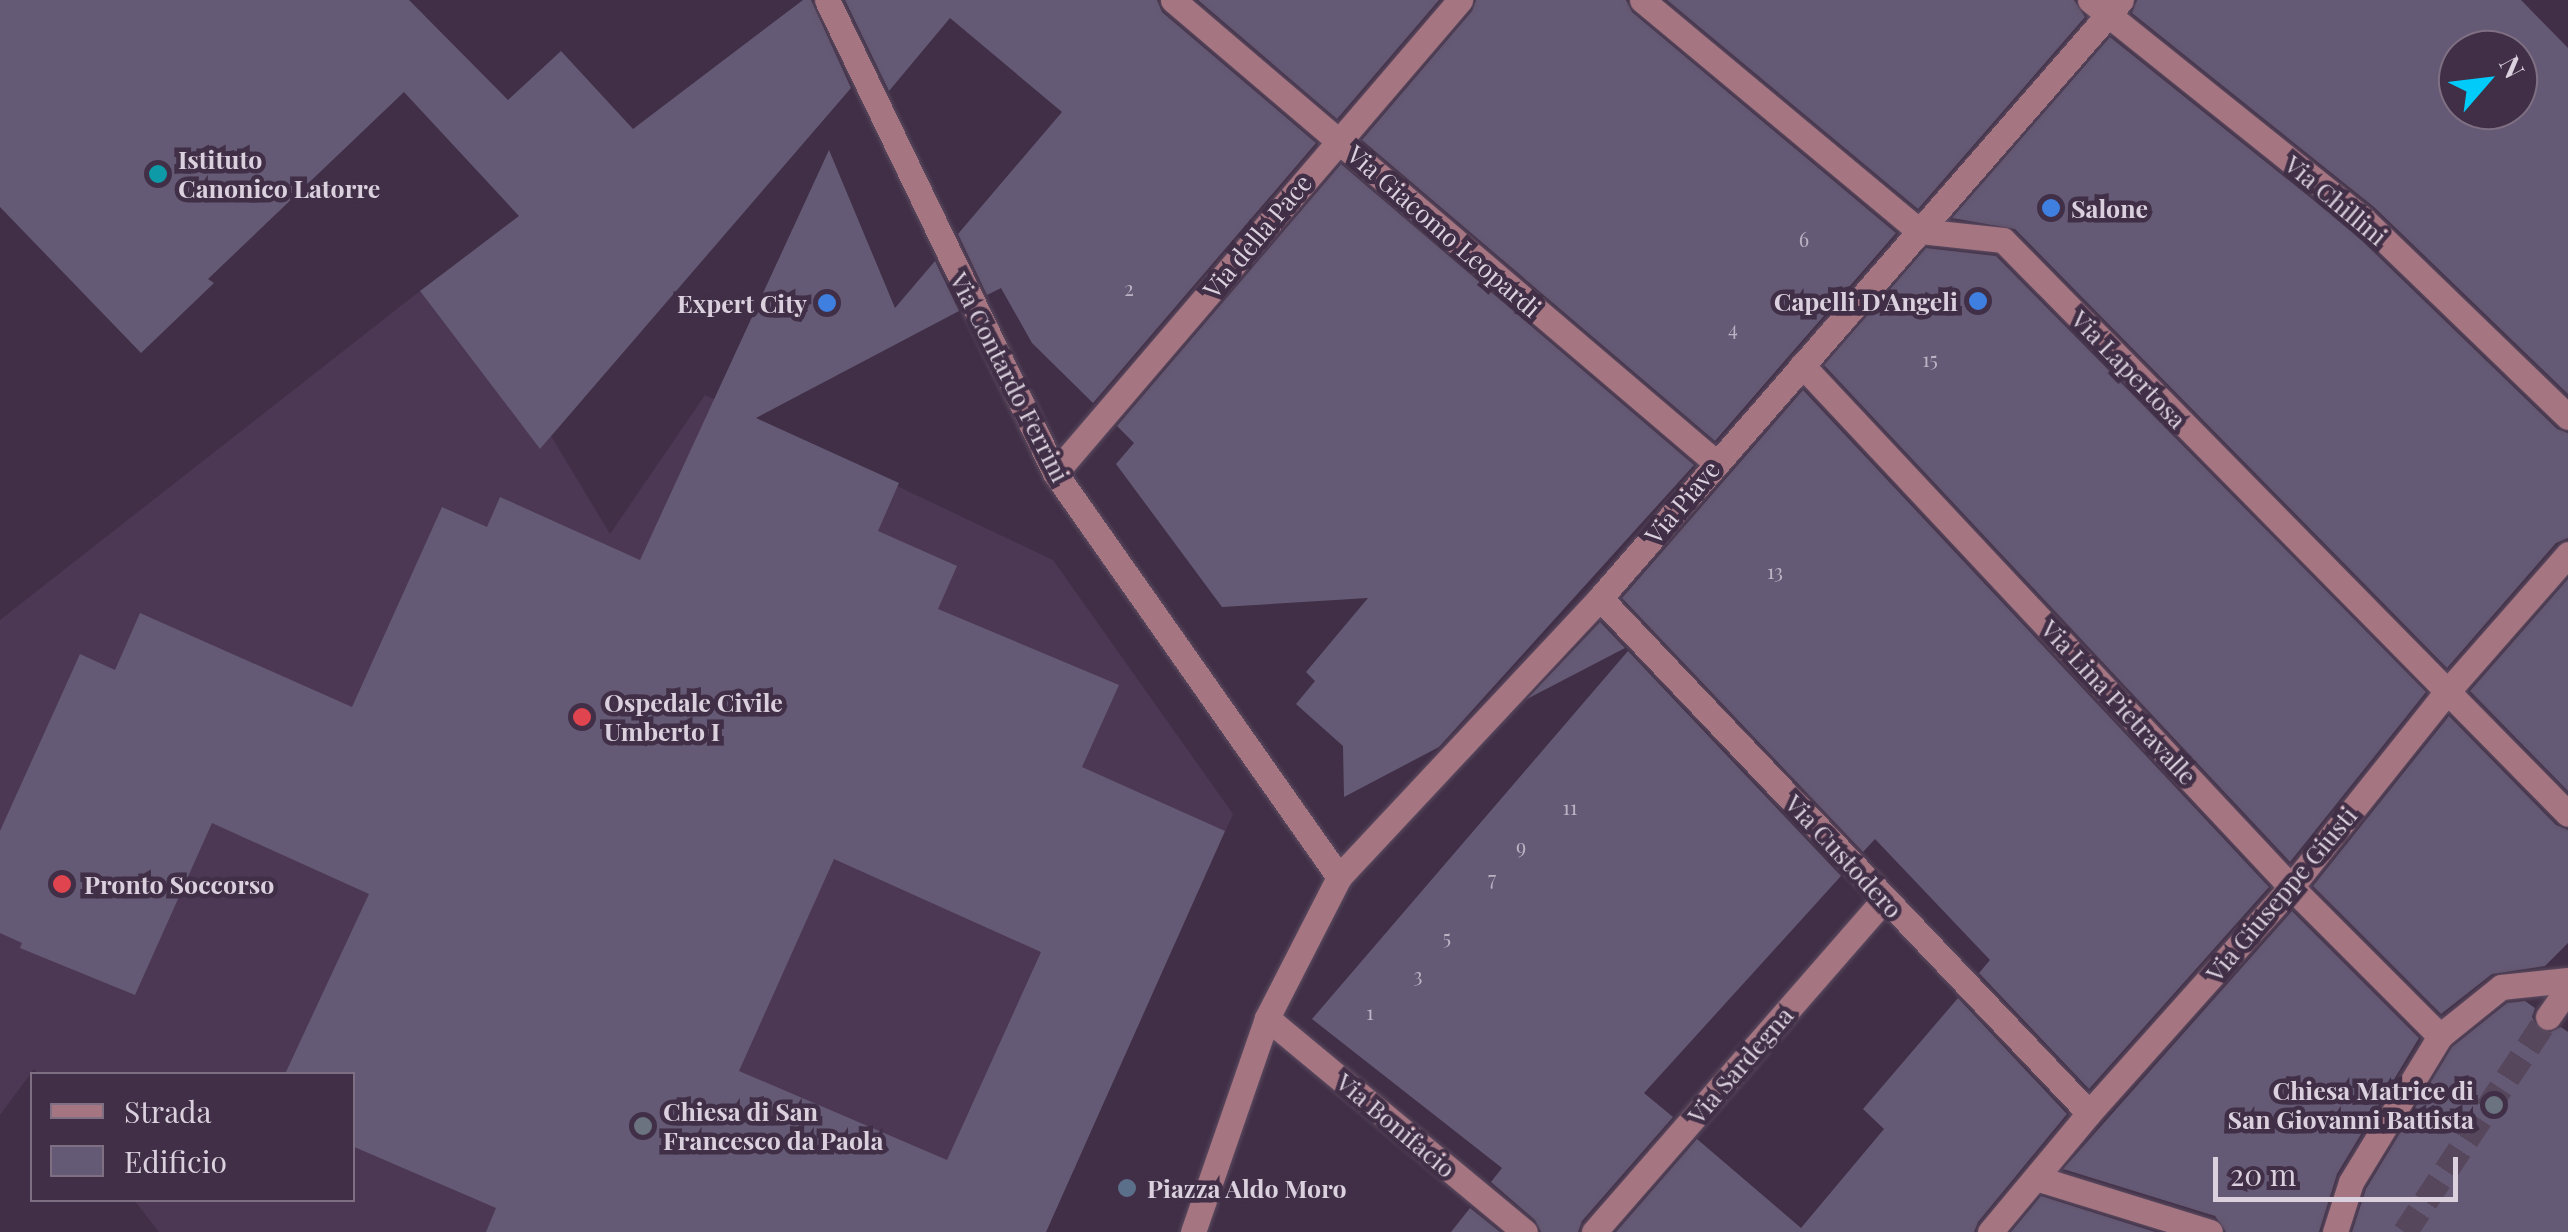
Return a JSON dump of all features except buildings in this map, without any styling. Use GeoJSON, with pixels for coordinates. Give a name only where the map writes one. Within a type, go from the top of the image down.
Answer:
{"type":"FeatureCollection","features":[{"type":"Feature","properties":{"kind":"street","name":"Via Contardo Ferrini"},"geometry":{"type":"LineString","coordinates":[[827,0],[1055,473],[1339,877]]}},
{"type":"Feature","properties":{"kind":"street","name":"Via Giacomo Leopardi"},"geometry":{"type":"LineString","coordinates":[[1174,0],[1715,462]]}},
{"type":"Feature","properties":{"kind":"street","name":"Via della Pace"},"geometry":{"type":"LineString","coordinates":[[1055,473],[1460,0]]}},
{"type":"Feature","properties":{"kind":"street"},"geometry":{"type":"LineString","coordinates":[[1642,0],[1919,230]]}},
{"type":"Feature","properties":{"kind":"street","name":"Via Piave"},"geometry":{"type":"LineString","coordinates":[[1267,1018],[1339,877],[1600,598],[1919,230],[2106,5]]}},
{"type":"Feature","properties":{"kind":"street","name":"Via Chillini"},"geometry":{"type":"LineString","coordinates":[[2106,5],[2363,219],[2568,418]]}},
{"type":"Feature","properties":{"kind":"street","name":"Via Lapertosa"},"geometry":{"type":"LineString","coordinates":[[1919,230],[2003,240],[2568,814]]}},
{"type":"Feature","properties":{"kind":"street","name":"Via Lina Pietravalle"},"geometry":{"type":"LineString","coordinates":[[1802,364],[2292,887],[2440,1036]]}},
{"type":"Feature","properties":{"kind":"street","name":"Via Giuseppe Giusti"},"geometry":{"type":"LineString","coordinates":[[1990,1232],[2089,1113],[2292,887],[2446,693],[2568,554]]}},
{"type":"Feature","properties":{"kind":"street","name":"Via Custodero"},"geometry":{"type":"LineString","coordinates":[[1600,598],[2089,1113]]}},
{"type":"Feature","properties":{"kind":"street","name":"Via Sardegna"},"geometry":{"type":"LineString","coordinates":[[1594,1232],[1885,899]]}},
{"type":"Feature","properties":{"kind":"street"},"geometry":{"type":"LineString","coordinates":[[2335,1232],[2351,1182],[2440,1036],[2501,987],[2568,980]]}},
{"type":"Feature","properties":{"kind":"street"},"geometry":{"type":"LineString","coordinates":[[2548,1017],[2568,988]]}},
{"type":"Feature","properties":{"kind":"street"},"geometry":{"type":"LineString","coordinates":[[1194,1232],[1267,1018]]}},
{"type":"Feature","properties":{"kind":"street","name":"Via Bonifacio"},"geometry":{"type":"LineString","coordinates":[[1267,1018],[1526,1232]]}},
{"type":"Feature","properties":{"kind":"street"},"geometry":{"type":"LineString","coordinates":[[2036,1178],[2210,1232]]}},
{"type":"Feature","properties":{"kind":"shaded area","name":"Ospedale Civile Umberto I"},"geometry":{"type":"Polygon","coordinates":[[[420,291],[540,449],[551,436],[610,534],[705,395],[1053,560],[1233,814],[1046,1232],[159,1232],[136,1202],[355,1202],[355,1072],[34,1069],[0,1115],[0,620],[420,291]]]}},
{"type":"Feature","properties":{"kind":"tunnel"},"geometry":{"type":"LineString","coordinates":[[2405,1232],[2548,1017]]}},
{"type":"Feature","properties":{"kind":"place","name":"Istituto Canonico Latorre"},"geometry":{"type":"Point","coordinates":[158,174]}},
{"type":"Feature","properties":{"kind":"place","name":"Salone"},"geometry":{"type":"Point","coordinates":[2051,208]}},
{"type":"Feature","properties":{"kind":"place","name":"Capelli D'Angeli"},"geometry":{"type":"Point","coordinates":[1978,301]}},
{"type":"Feature","properties":{"kind":"place","name":"Expert City"},"geometry":{"type":"Point","coordinates":[827,303]}},
{"type":"Feature","properties":{"kind":"place","name":"Ospedale Civile Umberto I"},"geometry":{"type":"Point","coordinates":[582,717]}},
{"type":"Feature","properties":{"kind":"place","name":"Pronto Soccorso"},"geometry":{"type":"Point","coordinates":[62,884]}},
{"type":"Feature","properties":{"kind":"place","name":"Chiesa Matrice di San Giovanni Battista"},"geometry":{"type":"Point","coordinates":[2494,1105]}},
{"type":"Feature","properties":{"kind":"place","name":"Chiesa di San Francesco da Paola"},"geometry":{"type":"Point","coordinates":[643,1126]}},
{"type":"Feature","properties":{"kind":"place","name":"Piazza Aldo Moro"},"geometry":{"type":"Point","coordinates":[1127,1188]}}]}
